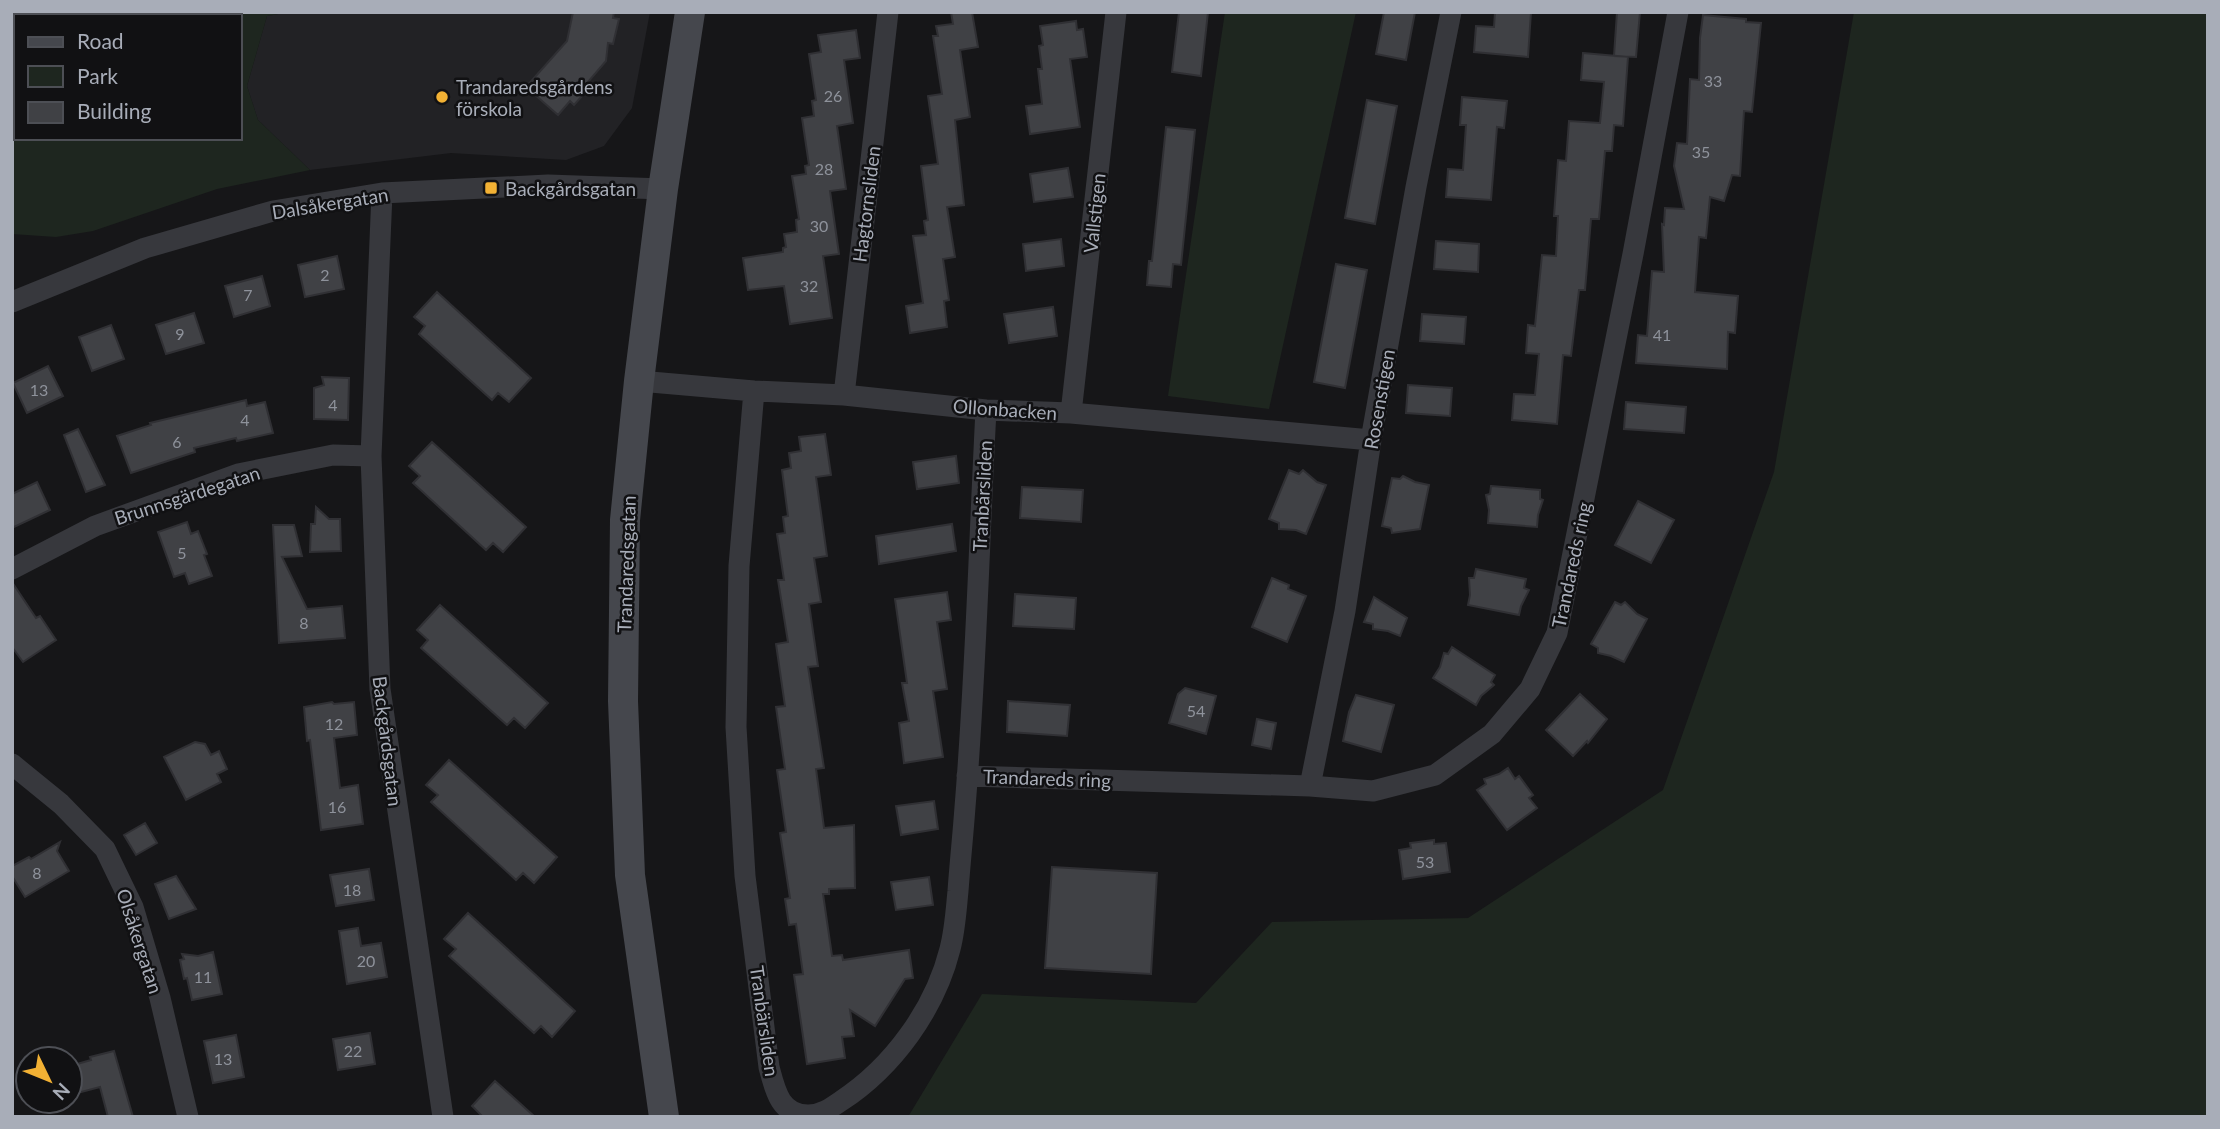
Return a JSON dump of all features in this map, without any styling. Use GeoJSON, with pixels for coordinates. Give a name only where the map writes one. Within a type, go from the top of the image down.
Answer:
{"type":"FeatureCollection","features":[{"type":"Feature","properties":{"kind":"street","name":"Trandaredsgatan"},"geometry":{"type":"LineString","coordinates":[[664,1117],[630,875],[623,702],[625,520],[663,189],[690,12]]}},
{"type":"Feature","properties":{"kind":"street","name":"Hagtornsliden"},"geometry":{"type":"LineString","coordinates":[[844,395],[888,12]]}},
{"type":"Feature","properties":{"kind":"street","name":"Vallstigen"},"geometry":{"type":"LineString","coordinates":[[1071,414],[1116,12]]}},
{"type":"Feature","properties":{"kind":"street","name":"Rosenstigen"},"geometry":{"type":"LineString","coordinates":[[1310,786],[1345,611],[1371,440],[1416,187],[1451,12]]}},
{"type":"Feature","properties":{"kind":"street","name":"Trandareds ring"},"geometry":{"type":"LineString","coordinates":[[967,776],[1310,786],[1373,791],[1436,775],[1492,734],[1530,689],[1557,633],[1633,254],[1678,12]]}},
{"type":"Feature","properties":{"kind":"street","name":"Dalsåkergatan"},"geometry":{"type":"LineString","coordinates":[[12,302],[145,248],[273,211],[382,193],[548,184],[663,189]]}},
{"type":"Feature","properties":{"kind":"street","name":"Backgårdsgatan"},"geometry":{"type":"LineString","coordinates":[[382,193],[371,456],[380,690],[443,1117]]}},
{"type":"Feature","properties":{"kind":"street","name":"Ollonbacken"},"geometry":{"type":"LineString","coordinates":[[639,381],[754,391],[844,395],[986,410],[1071,414],[1371,440]]}},
{"type":"Feature","properties":{"kind":"street","name":"Tranbärsliden"},"geometry":{"type":"LineString","coordinates":[[754,391],[739,566],[736,727],[745,876],[769,1067],[782,1103],[789,1111],[799,1115],[813,1116],[823,1113],[855,1091],[889,1058],[925,1009],[939,982],[953,936],[967,776],[986,410]]}},
{"type":"Feature","properties":{"kind":"street","name":"Brunnsgärdegatan"},"geometry":{"type":"LineString","coordinates":[[12,569],[95,526],[238,474],[333,455],[371,456]]}},
{"type":"Feature","properties":{"kind":"street","name":"Olsåkergatan"},"geometry":{"type":"LineString","coordinates":[[12,764],[61,804],[105,849],[133,907],[160,998],[188,1117]]}},
{"type":"Feature","properties":{"kind":"shaded area","name":"Trandaredsgårdens förskola"},"geometry":{"type":"Polygon","coordinates":[[[289,12],[650,12],[632,108],[604,146],[566,160],[451,153],[310,170],[258,120],[247,86],[267,16],[289,12]]]}},
{"type":"Feature","properties":{"kind":"green space"},"geometry":{"type":"Polygon","coordinates":[[[12,12],[289,12],[267,16],[247,86],[258,120],[310,170],[217,189],[93,231],[56,237],[12,234],[12,12]]]}},
{"type":"Feature","properties":{"kind":"green space"},"geometry":{"type":"Polygon","coordinates":[[[1225,12],[1356,12],[1269,409],[1168,396],[1225,12]]]}},
{"type":"Feature","properties":{"kind":"green space"},"geometry":{"type":"Polygon","coordinates":[[[1854,12],[2208,12],[2208,1117],[908,1117],[982,994],[1196,1003],[1272,922],[1468,918],[1663,790],[1774,472],[1854,12]]]}},
{"type":"Feature","properties":{"kind":"building"},"geometry":{"type":"Polygon","coordinates":[[[573,12],[614,12],[613,18],[619,19],[613,44],[608,43],[606,61],[587,83],[591,86],[574,105],[570,101],[558,115],[526,87],[567,41],[573,12]]]}},
{"type":"Feature","properties":{"kind":"building"},"geometry":{"type":"Polygon","coordinates":[[[951,12],[972,12],[978,47],[960,50],[970,117],[955,120],[964,205],[947,207],[955,257],[943,259],[949,300],[944,301],[947,327],[910,333],[906,306],[923,303],[913,236],[926,235],[924,221],[928,220],[921,166],[938,164],[928,96],[942,94],[933,36],[938,36],[936,26],[953,24],[951,12]]]}},
{"type":"Feature","properties":{"kind":"building"},"geometry":{"type":"Polygon","coordinates":[[[1179,12],[1208,12],[1201,76],[1172,72],[1179,12]]]}},
{"type":"Feature","properties":{"kind":"building"},"geometry":{"type":"Polygon","coordinates":[[[1384,12],[1415,12],[1406,60],[1376,54],[1384,12]]]}},
{"type":"Feature","properties":{"kind":"building"},"geometry":{"type":"Polygon","coordinates":[[[1495,12],[1531,12],[1528,57],[1474,52],[1476,26],[1494,27],[1495,12]]]}},
{"type":"Feature","properties":{"kind":"building"},"geometry":{"type":"Polygon","coordinates":[[[1617,12],[1640,12],[1636,57],[1614,56],[1617,12]]]}},
{"type":"Feature","properties":{"kind":"building"},"geometry":{"type":"Polygon","coordinates":[[[1703,15],[1761,23],[1752,112],[1744,111],[1740,176],[1732,175],[1724,201],[1710,197],[1706,238],[1699,237],[1695,292],[1738,296],[1735,333],[1728,332],[1727,369],[1636,363],[1638,335],[1647,336],[1652,271],[1664,272],[1662,224],[1664,225],[1665,208],[1684,209],[1674,166],[1677,143],[1687,144],[1690,79],[1699,80],[1703,15]]]}},
{"type":"Feature","properties":{"kind":"building"},"geometry":{"type":"Polygon","coordinates":[[[1076,21],[1077,30],[1083,29],[1087,57],[1070,59],[1080,127],[1030,134],[1026,106],[1042,104],[1038,69],[1042,69],[1039,46],[1043,45],[1040,26],[1076,21]]]}},
{"type":"Feature","properties":{"kind":"building"},"geometry":{"type":"Polygon","coordinates":[[[856,30],[860,58],[844,60],[853,123],[837,126],[846,189],[830,191],[839,254],[823,256],[832,318],[790,324],[784,286],[748,290],[743,258],[783,252],[786,247],[784,234],[797,232],[796,220],[799,219],[792,176],[806,174],[805,166],[809,165],[802,118],[814,116],[812,101],[816,100],[809,54],[821,52],[818,35],[856,30]]]}},
{"type":"Feature","properties":{"kind":"building"},"geometry":{"type":"Polygon","coordinates":[[[1583,53],[1628,57],[1623,126],[1614,125],[1612,151],[1605,151],[1599,219],[1591,219],[1585,290],[1579,290],[1571,356],[1563,355],[1557,424],[1512,420],[1514,394],[1535,395],[1539,354],[1526,353],[1528,325],[1535,326],[1542,255],[1556,256],[1558,216],[1554,216],[1558,160],[1566,161],[1569,121],[1600,123],[1604,82],[1581,80],[1583,53]]]}},
{"type":"Feature","properties":{"kind":"building"},"geometry":{"type":"Polygon","coordinates":[[[1462,97],[1507,101],[1504,128],[1497,127],[1491,200],[1446,197],[1448,169],[1463,170],[1466,125],[1460,125],[1462,97]]]}},
{"type":"Feature","properties":{"kind":"building"},"geometry":{"type":"Polygon","coordinates":[[[1367,100],[1397,106],[1375,224],[1345,218],[1367,100]]]}},
{"type":"Feature","properties":{"kind":"building"},"geometry":{"type":"Polygon","coordinates":[[[1166,127],[1195,130],[1181,265],[1173,264],[1171,287],[1147,285],[1166,127]]]}},
{"type":"Feature","properties":{"kind":"building"},"geometry":{"type":"Polygon","coordinates":[[[1068,168],[1073,197],[1034,202],[1030,174],[1068,168]]]}},
{"type":"Feature","properties":{"kind":"building"},"geometry":{"type":"Polygon","coordinates":[[[1061,239],[1064,266],[1026,271],[1023,244],[1061,239]]]}},
{"type":"Feature","properties":{"kind":"building"},"geometry":{"type":"Polygon","coordinates":[[[1436,241],[1479,244],[1478,272],[1434,269],[1436,241]]]}},
{"type":"Feature","properties":{"kind":"building"},"geometry":{"type":"Polygon","coordinates":[[[337,256],[344,289],[305,297],[298,265],[337,256]]]}},
{"type":"Feature","properties":{"kind":"building"},"geometry":{"type":"Polygon","coordinates":[[[1336,264],[1367,270],[1345,388],[1314,382],[1336,264]]]}},
{"type":"Feature","properties":{"kind":"building"},"geometry":{"type":"Polygon","coordinates":[[[262,276],[270,306],[234,317],[225,286],[262,276]]]}},
{"type":"Feature","properties":{"kind":"building"},"geometry":{"type":"Polygon","coordinates":[[[437,292],[531,378],[509,402],[498,393],[492,400],[419,334],[425,326],[414,317],[437,292]]]}},
{"type":"Feature","properties":{"kind":"building"},"geometry":{"type":"Polygon","coordinates":[[[1053,307],[1057,336],[1009,343],[1004,314],[1053,307]]]}},
{"type":"Feature","properties":{"kind":"building"},"geometry":{"type":"Polygon","coordinates":[[[194,313],[204,343],[166,354],[156,325],[194,313]]]}},
{"type":"Feature","properties":{"kind":"building"},"geometry":{"type":"Polygon","coordinates":[[[1422,314],[1466,317],[1464,344],[1420,341],[1422,314]]]}},
{"type":"Feature","properties":{"kind":"building"},"geometry":{"type":"Polygon","coordinates":[[[111,325],[124,359],[92,371],[79,337],[111,325]]]}},
{"type":"Feature","properties":{"kind":"building"},"geometry":{"type":"Polygon","coordinates":[[[48,366],[63,396],[27,413],[13,383],[48,366]]]}},
{"type":"Feature","properties":{"kind":"building"},"geometry":{"type":"Polygon","coordinates":[[[322,377],[349,378],[348,420],[314,419],[314,388],[324,385],[322,377]]]}},
{"type":"Feature","properties":{"kind":"building"},"geometry":{"type":"Polygon","coordinates":[[[1408,385],[1452,388],[1450,416],[1406,413],[1408,385]]]}},
{"type":"Feature","properties":{"kind":"building"},"geometry":{"type":"Polygon","coordinates":[[[246,400],[247,406],[265,402],[273,433],[194,448],[195,452],[131,473],[117,436],[151,425],[150,423],[246,400]]]}},
{"type":"Feature","properties":{"kind":"building"},"geometry":{"type":"Polygon","coordinates":[[[1626,402],[1686,407],[1684,433],[1624,429],[1626,402]]]}},
{"type":"Feature","properties":{"kind":"building"},"geometry":{"type":"Polygon","coordinates":[[[78,429],[105,485],[86,492],[64,435],[78,429]]]}},
{"type":"Feature","properties":{"kind":"building"},"geometry":{"type":"Polygon","coordinates":[[[825,434],[831,475],[816,477],[827,556],[814,558],[821,602],[809,604],[818,666],[808,667],[824,768],[816,769],[824,828],[854,825],[855,888],[829,889],[829,894],[823,894],[832,956],[842,955],[843,960],[909,950],[913,978],[905,979],[875,1026],[850,1010],[854,1036],[842,1037],[845,1058],[807,1064],[794,975],[803,974],[796,924],[789,925],[785,899],[790,898],[780,833],[786,832],[777,770],[785,769],[776,707],[785,706],[776,644],[788,642],[778,580],[784,580],[777,534],[785,533],[783,517],[788,516],[782,470],[791,468],[789,453],[801,451],[799,437],[825,434]]]}},
{"type":"Feature","properties":{"kind":"building"},"geometry":{"type":"Polygon","coordinates":[[[432,442],[526,527],[503,552],[493,543],[486,550],[413,483],[420,476],[409,466],[432,442]]]}},
{"type":"Feature","properties":{"kind":"building"},"geometry":{"type":"Polygon","coordinates":[[[956,456],[959,483],[917,489],[913,462],[956,456]]]}},
{"type":"Feature","properties":{"kind":"building"},"geometry":{"type":"Polygon","coordinates":[[[1289,470],[1299,474],[1303,470],[1317,482],[1326,485],[1306,534],[1296,530],[1279,529],[1279,523],[1269,519],[1289,470]]]}},
{"type":"Feature","properties":{"kind":"building"},"geometry":{"type":"Polygon","coordinates":[[[1403,476],[1429,485],[1420,529],[1392,533],[1391,528],[1382,526],[1392,478],[1400,479],[1403,476]]]}},
{"type":"Feature","properties":{"kind":"building"},"geometry":{"type":"Polygon","coordinates":[[[37,482],[50,510],[12,528],[12,494],[37,482]]]}},
{"type":"Feature","properties":{"kind":"building"},"geometry":{"type":"Polygon","coordinates":[[[1491,486],[1540,490],[1540,499],[1543,500],[1537,527],[1488,523],[1486,495],[1490,494],[1491,486]]]}},
{"type":"Feature","properties":{"kind":"building"},"geometry":{"type":"Polygon","coordinates":[[[1022,487],[1083,490],[1081,522],[1020,518],[1022,487]]]}},
{"type":"Feature","properties":{"kind":"building"},"geometry":{"type":"Polygon","coordinates":[[[1638,501],[1674,520],[1651,563],[1615,545],[1638,501]]]}},
{"type":"Feature","properties":{"kind":"building"},"geometry":{"type":"Polygon","coordinates":[[[316,507],[329,519],[340,519],[341,551],[310,552],[311,524],[315,524],[316,507]]]}},
{"type":"Feature","properties":{"kind":"building"},"geometry":{"type":"Polygon","coordinates":[[[187,522],[191,534],[198,531],[212,576],[189,584],[185,573],[174,577],[158,532],[187,522]]]}},
{"type":"Feature","properties":{"kind":"building"},"geometry":{"type":"Polygon","coordinates":[[[952,524],[956,551],[879,564],[876,536],[952,524]]]}},
{"type":"Feature","properties":{"kind":"building"},"geometry":{"type":"Polygon","coordinates":[[[273,525],[294,525],[302,556],[282,557],[307,609],[342,606],[345,638],[279,643],[273,525]]]}},
{"type":"Feature","properties":{"kind":"building"},"geometry":{"type":"Polygon","coordinates":[[[1476,569],[1526,579],[1524,588],[1529,590],[1519,615],[1468,605],[1469,578],[1474,578],[1476,569]]]}},
{"type":"Feature","properties":{"kind":"building"},"geometry":{"type":"Polygon","coordinates":[[[1272,578],[1289,585],[1288,589],[1306,596],[1287,642],[1252,627],[1272,578]]]}},
{"type":"Feature","properties":{"kind":"building"},"geometry":{"type":"Polygon","coordinates":[[[12,582],[36,618],[40,616],[56,640],[23,662],[12,647],[12,582]]]}},
{"type":"Feature","properties":{"kind":"building"},"geometry":{"type":"Polygon","coordinates":[[[947,592],[951,620],[937,622],[947,689],[933,691],[943,757],[904,763],[899,723],[909,721],[902,683],[907,683],[895,599],[947,592]]]}},
{"type":"Feature","properties":{"kind":"building"},"geometry":{"type":"Polygon","coordinates":[[[1015,594],[1076,598],[1074,629],[1013,626],[1015,594]]]}},
{"type":"Feature","properties":{"kind":"building"},"geometry":{"type":"Polygon","coordinates":[[[1374,597],[1407,618],[1400,636],[1373,629],[1373,624],[1364,622],[1374,597]]]}},
{"type":"Feature","properties":{"kind":"building"},"geometry":{"type":"Polygon","coordinates":[[[1615,602],[1621,605],[1625,602],[1637,614],[1647,619],[1624,662],[1598,653],[1598,648],[1591,644],[1615,602]]]}},
{"type":"Feature","properties":{"kind":"building"},"geometry":{"type":"Polygon","coordinates":[[[440,605],[548,703],[525,728],[514,718],[507,725],[421,648],[428,640],[417,630],[440,605]]]}},
{"type":"Feature","properties":{"kind":"building"},"geometry":{"type":"Polygon","coordinates":[[[1452,647],[1495,675],[1491,682],[1494,685],[1481,696],[1476,705],[1433,678],[1444,653],[1448,654],[1452,647]]]}},
{"type":"Feature","properties":{"kind":"building"},"geometry":{"type":"Polygon","coordinates":[[[1185,688],[1216,696],[1206,734],[1169,723],[1178,694],[1185,688]]]}},
{"type":"Feature","properties":{"kind":"building"},"geometry":{"type":"Polygon","coordinates":[[[1580,694],[1607,719],[1588,743],[1587,741],[1573,756],[1546,730],[1580,694]]]}},
{"type":"Feature","properties":{"kind":"building"},"geometry":{"type":"Polygon","coordinates":[[[1356,695],[1394,705],[1381,752],[1343,741],[1349,712],[1356,695]]]}},
{"type":"Feature","properties":{"kind":"building"},"geometry":{"type":"Polygon","coordinates":[[[1008,701],[1070,705],[1067,736],[1007,732],[1008,701]]]}},
{"type":"Feature","properties":{"kind":"building"},"geometry":{"type":"Polygon","coordinates":[[[332,702],[354,702],[357,735],[334,738],[340,788],[358,785],[363,824],[321,830],[304,707],[332,702]]]}},
{"type":"Feature","properties":{"kind":"building"},"geometry":{"type":"Polygon","coordinates":[[[1257,719],[1276,723],[1271,749],[1252,745],[1257,719]]]}},
{"type":"Feature","properties":{"kind":"building"},"geometry":{"type":"Polygon","coordinates":[[[195,742],[205,744],[211,755],[219,751],[227,769],[217,774],[221,782],[186,800],[164,757],[195,742]]]}},
{"type":"Feature","properties":{"kind":"building"},"geometry":{"type":"Polygon","coordinates":[[[449,760],[557,857],[534,883],[523,873],[516,880],[431,802],[438,795],[426,785],[449,760]]]}},
{"type":"Feature","properties":{"kind":"building"},"geometry":{"type":"Polygon","coordinates":[[[1508,768],[1515,779],[1519,776],[1533,795],[1529,798],[1537,808],[1507,830],[1477,790],[1486,784],[1484,779],[1508,768]]]}},
{"type":"Feature","properties":{"kind":"building"},"geometry":{"type":"Polygon","coordinates":[[[934,801],[938,829],[901,835],[896,806],[934,801]]]}},
{"type":"Feature","properties":{"kind":"building"},"geometry":{"type":"Polygon","coordinates":[[[145,823],[157,843],[136,855],[124,835],[145,823]]]}},
{"type":"Feature","properties":{"kind":"building"},"geometry":{"type":"Polygon","coordinates":[[[1434,840],[1434,844],[1446,843],[1450,872],[1403,879],[1399,850],[1411,848],[1410,843],[1434,840]]]}},
{"type":"Feature","properties":{"kind":"building"},"geometry":{"type":"Polygon","coordinates":[[[60,842],[57,851],[69,871],[25,897],[12,876],[12,866],[29,857],[31,859],[60,842]]]}},
{"type":"Feature","properties":{"kind":"building"},"geometry":{"type":"Polygon","coordinates":[[[1052,867],[1157,873],[1151,974],[1045,968],[1052,867]]]}},
{"type":"Feature","properties":{"kind":"building"},"geometry":{"type":"Polygon","coordinates":[[[369,869],[374,900],[336,906],[330,875],[369,869]]]}},
{"type":"Feature","properties":{"kind":"building"},"geometry":{"type":"Polygon","coordinates":[[[176,876],[196,909],[169,919],[155,884],[176,876]]]}},
{"type":"Feature","properties":{"kind":"building"},"geometry":{"type":"Polygon","coordinates":[[[929,877],[933,905],[896,910],[891,882],[929,877]]]}},
{"type":"Feature","properties":{"kind":"building"},"geometry":{"type":"Polygon","coordinates":[[[468,913],[575,1011],[552,1037],[541,1026],[534,1033],[449,956],[456,949],[444,939],[468,913]]]}},
{"type":"Feature","properties":{"kind":"building"},"geometry":{"type":"Polygon","coordinates":[[[358,928],[361,946],[381,943],[387,977],[347,984],[339,931],[358,928]]]}},
{"type":"Feature","properties":{"kind":"building"},"geometry":{"type":"Polygon","coordinates":[[[213,952],[222,994],[192,1000],[187,978],[184,979],[180,960],[184,959],[182,954],[198,956],[213,952]]]}},
{"type":"Feature","properties":{"kind":"building"},"geometry":{"type":"Polygon","coordinates":[[[370,1033],[375,1064],[338,1070],[333,1039],[370,1033]]]}},
{"type":"Feature","properties":{"kind":"building"},"geometry":{"type":"Polygon","coordinates":[[[236,1035],[244,1077],[213,1083],[204,1041],[236,1035]]]}},
{"type":"Feature","properties":{"kind":"building"},"geometry":{"type":"Polygon","coordinates":[[[114,1051],[133,1117],[108,1117],[100,1087],[84,1091],[84,1062],[91,1060],[90,1057],[114,1051]]]}},
{"type":"Feature","properties":{"kind":"building"},"geometry":{"type":"Polygon","coordinates":[[[495,1081],[535,1117],[483,1117],[472,1106],[495,1081]]]}},
{"type":"Feature","properties":{"kind":"place","name":"Trandaredsgårdens förskola"},"geometry":{"type":"Point","coordinates":[442,97]}},
{"type":"Feature","properties":{"kind":"place","name":"Backgårdsgatan"},"geometry":{"type":"Point","coordinates":[491,188]}}]}
